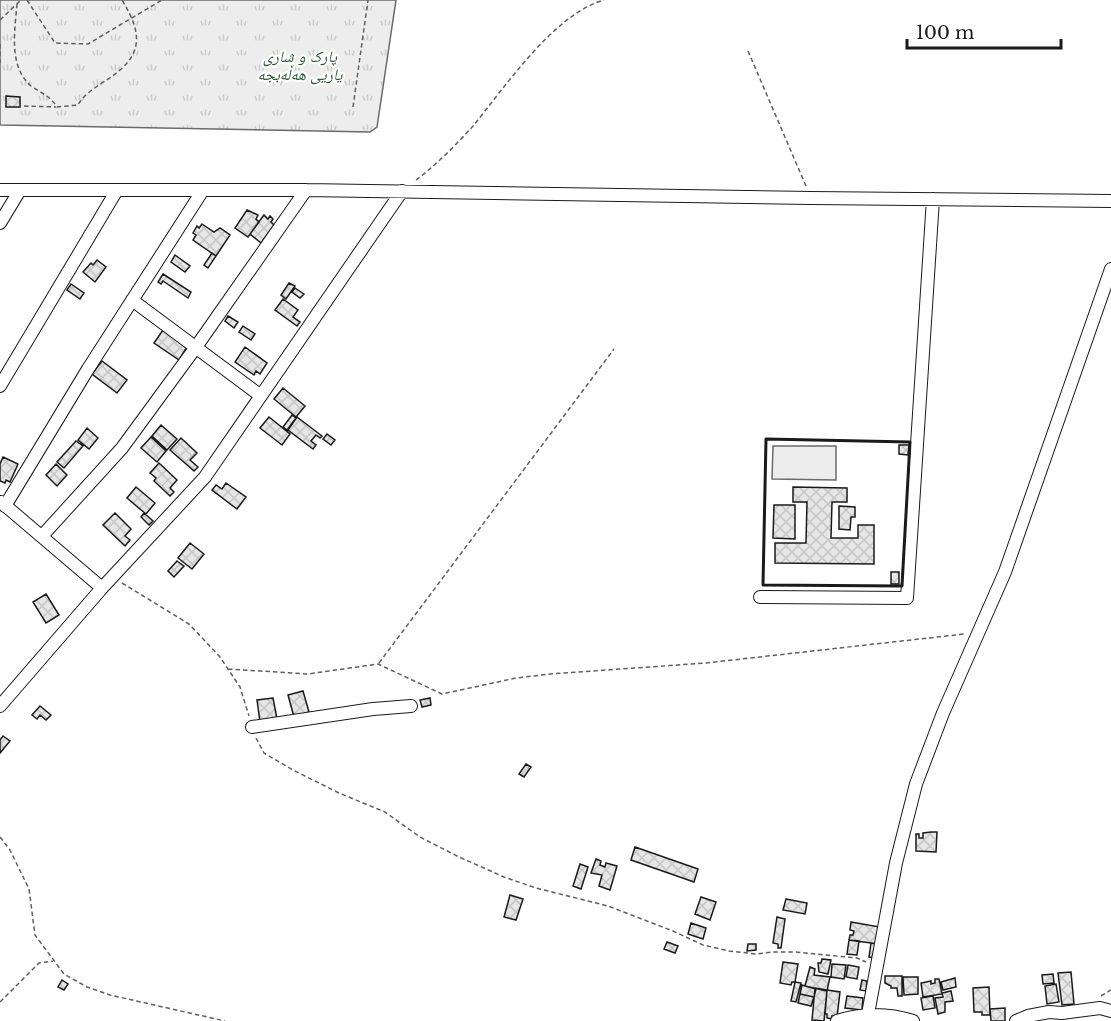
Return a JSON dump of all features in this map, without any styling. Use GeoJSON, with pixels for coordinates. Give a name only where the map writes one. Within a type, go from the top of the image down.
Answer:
{"type":"FeatureCollection","features":[{"type":"Feature","properties":{"kind":"street"},"geometry":{"type":"LineString","coordinates":[[0,190],[306,190],[1111,201]]}},
{"type":"Feature","properties":{"kind":"street"},"geometry":{"type":"LineString","coordinates":[[0,224],[20,190]]}},
{"type":"Feature","properties":{"kind":"street"},"geometry":{"type":"LineString","coordinates":[[0,386],[117,190]]}},
{"type":"Feature","properties":{"kind":"street"},"geometry":{"type":"LineString","coordinates":[[102,588],[3,504],[203,190]]}},
{"type":"Feature","properties":{"kind":"street"},"geometry":{"type":"LineString","coordinates":[[42,536],[122,448],[306,190]]}},
{"type":"Feature","properties":{"kind":"street"},"geometry":{"type":"LineString","coordinates":[[0,705],[102,588],[205,477],[402,191]]}},
{"type":"Feature","properties":{"kind":"street"},"geometry":{"type":"LineString","coordinates":[[760,597],[908,597],[933,199]]}},
{"type":"Feature","properties":{"kind":"street"},"geometry":{"type":"LineString","coordinates":[[868,1014],[896,863],[916,784],[943,713],[1005,572],[1111,269]]}},
{"type":"Feature","properties":{"kind":"street"},"geometry":{"type":"LineString","coordinates":[[132,300],[261,396]]}},
{"type":"Feature","properties":{"kind":"street"},"geometry":{"type":"LineString","coordinates":[[252,727],[373,709],[411,706]]}},
{"type":"Feature","properties":{"kind":"street"},"geometry":{"type":"LineString","coordinates":[[1016,1021],[1028,1016],[1072,1016],[1100,1008],[1111,1011]]}},
{"type":"Feature","properties":{"kind":"street"},"geometry":{"type":"LineString","coordinates":[[837,1021],[868,1014],[881,1014],[913,1021]]}},
{"type":"Feature","properties":{"kind":"path"},"geometry":{"type":"LineString","coordinates":[[0,20],[21,0]]}},
{"type":"Feature","properties":{"kind":"path"},"geometry":{"type":"LineString","coordinates":[[27,0],[55,43],[88,44],[162,0]]}},
{"type":"Feature","properties":{"kind":"path"},"geometry":{"type":"LineString","coordinates":[[24,106],[78,105],[82,98],[112,77],[127,63],[136,50],[138,34],[134,18],[122,0]]}},
{"type":"Feature","properties":{"kind":"path"},"geometry":{"type":"LineString","coordinates":[[353,107],[368,0]]}},
{"type":"Feature","properties":{"kind":"path"},"geometry":{"type":"LineString","coordinates":[[402,191],[428,171],[471,128],[523,63],[572,15],[591,4],[604,0]]}},
{"type":"Feature","properties":{"kind":"path"},"geometry":{"type":"LineString","coordinates":[[17,4],[14,39],[16,60],[32,86],[51,99],[57,107]]}},
{"type":"Feature","properties":{"kind":"path"},"geometry":{"type":"LineString","coordinates":[[0,44],[0,63]]}},
{"type":"Feature","properties":{"kind":"path"},"geometry":{"type":"LineString","coordinates":[[748,51],[811,198]]}},
{"type":"Feature","properties":{"kind":"path"},"geometry":{"type":"LineString","coordinates":[[378,664],[614,349]]}},
{"type":"Feature","properties":{"kind":"path"},"geometry":{"type":"LineString","coordinates":[[112,577],[189,624],[220,657],[240,687],[252,727],[264,753],[339,793],[385,812],[420,837],[504,877],[536,888],[608,906],[703,945],[756,954],[795,952],[857,958],[869,963],[875,977]]}},
{"type":"Feature","properties":{"kind":"path"},"geometry":{"type":"LineString","coordinates":[[228,669],[308,674],[378,664],[442,694],[484,684],[550,674],[672,666],[980,632]]}},
{"type":"Feature","properties":{"kind":"path"},"geometry":{"type":"LineString","coordinates":[[0,837],[10,850],[29,889],[35,934],[64,974],[87,987],[110,995],[225,1021]]}},
{"type":"Feature","properties":{"kind":"path"},"geometry":{"type":"LineString","coordinates":[[0,1002],[39,963],[54,961]]}},
{"type":"Feature","properties":{"kind":"green space","name":"پارک و شاری یاریی ھەڵەبجە"},"geometry":{"type":"Polygon","coordinates":[[[0,0],[396,0],[377,127],[370,132],[0,125],[0,0]]]}},
{"type":"Feature","properties":{"kind":"shaded area"},"geometry":{"type":"Polygon","coordinates":[[[773,446],[836,446],[836,480],[772,479],[773,446]]]}},
{"type":"Feature","properties":{"kind":"building"},"geometry":{"type":"Polygon","coordinates":[[[6,96],[20,97],[20,107],[6,107],[6,96]]]}},
{"type":"Feature","properties":{"kind":"building"},"geometry":{"type":"Polygon","coordinates":[[[247,210],[258,215],[256,219],[259,222],[248,237],[235,228],[247,210]]]}},
{"type":"Feature","properties":{"kind":"building"},"geometry":{"type":"Polygon","coordinates":[[[264,215],[268,219],[270,216],[273,219],[271,222],[274,225],[261,243],[250,234],[264,215]]]}},
{"type":"Feature","properties":{"kind":"building"},"geometry":{"type":"Polygon","coordinates":[[[202,224],[214,232],[220,228],[230,235],[216,256],[193,240],[196,235],[193,233],[197,226],[199,228],[202,224]]]}},
{"type":"Feature","properties":{"kind":"building"},"geometry":{"type":"Polygon","coordinates":[[[212,253],[216,256],[208,268],[204,265],[212,253]]]}},
{"type":"Feature","properties":{"kind":"building"},"geometry":{"type":"Polygon","coordinates":[[[175,255],[190,266],[185,272],[171,262],[175,255]]]}},
{"type":"Feature","properties":{"kind":"building"},"geometry":{"type":"Polygon","coordinates":[[[97,260],[106,267],[95,282],[83,272],[97,260]]]}},
{"type":"Feature","properties":{"kind":"building"},"geometry":{"type":"Polygon","coordinates":[[[163,274],[191,292],[188,298],[163,281],[161,284],[158,282],[163,274]]]}},
{"type":"Feature","properties":{"kind":"building"},"geometry":{"type":"Polygon","coordinates":[[[289,283],[295,286],[286,299],[281,295],[289,283]]]}},
{"type":"Feature","properties":{"kind":"building"},"geometry":{"type":"Polygon","coordinates":[[[71,284],[84,293],[80,299],[67,290],[71,284]]]}},
{"type":"Feature","properties":{"kind":"building"},"geometry":{"type":"Polygon","coordinates":[[[295,288],[304,294],[300,298],[292,292],[295,288]]]}},
{"type":"Feature","properties":{"kind":"building"},"geometry":{"type":"Polygon","coordinates":[[[283,299],[298,310],[293,317],[300,322],[297,326],[275,310],[283,299]]]}},
{"type":"Feature","properties":{"kind":"building"},"geometry":{"type":"Polygon","coordinates":[[[228,316],[238,322],[234,328],[225,321],[228,316]]]}},
{"type":"Feature","properties":{"kind":"building"},"geometry":{"type":"Polygon","coordinates":[[[243,326],[255,334],[251,340],[239,332],[243,326]]]}},
{"type":"Feature","properties":{"kind":"building"},"geometry":{"type":"Polygon","coordinates":[[[163,330],[187,347],[179,360],[154,343],[163,330]]]}},
{"type":"Feature","properties":{"kind":"building"},"geometry":{"type":"Polygon","coordinates":[[[245,347],[267,363],[260,374],[256,371],[254,375],[235,362],[245,347]]]}},
{"type":"Feature","properties":{"kind":"building"},"geometry":{"type":"Polygon","coordinates":[[[102,361],[127,380],[117,393],[92,374],[102,361]]]}},
{"type":"Feature","properties":{"kind":"building"},"geometry":{"type":"Polygon","coordinates":[[[283,388],[305,406],[296,417],[274,399],[283,388]]]}},
{"type":"Feature","properties":{"kind":"building"},"geometry":{"type":"Polygon","coordinates":[[[292,415],[296,418],[287,430],[283,427],[292,415]]]}},
{"type":"Feature","properties":{"kind":"building"},"geometry":{"type":"Polygon","coordinates":[[[269,417],[290,434],[282,445],[260,428],[269,417]]]}},
{"type":"Feature","properties":{"kind":"building"},"geometry":{"type":"Polygon","coordinates":[[[297,417],[322,436],[320,438],[316,435],[311,441],[316,445],[313,449],[288,430],[297,417]]]}},
{"type":"Feature","properties":{"kind":"building"},"geometry":{"type":"Polygon","coordinates":[[[161,425],[177,439],[167,450],[152,436],[161,425]]]}},
{"type":"Feature","properties":{"kind":"building"},"geometry":{"type":"Polygon","coordinates":[[[87,428],[98,438],[89,449],[78,440],[87,428]]]}},
{"type":"Feature","properties":{"kind":"building"},"geometry":{"type":"Polygon","coordinates":[[[327,434],[335,440],[331,445],[323,439],[327,434]]]}},
{"type":"Feature","properties":{"kind":"building"},"geometry":{"type":"Polygon","coordinates":[[[151,437],[166,451],[157,462],[141,448],[151,437]]]}},
{"type":"Feature","properties":{"kind":"building"},"geometry":{"type":"Polygon","coordinates":[[[181,438],[197,453],[190,460],[198,467],[194,471],[170,450],[181,438]]]}},
{"type":"Feature","properties":{"kind":"building"},"geometry":{"type":"Polygon","coordinates":[[[76,441],[83,446],[64,468],[57,462],[76,441]]]}},
{"type":"Feature","properties":{"kind":"building"},"geometry":{"type":"Polygon","coordinates":[[[899,445],[909,445],[908,455],[899,454],[899,445]]]}},
{"type":"Feature","properties":{"kind":"building"},"geometry":{"type":"Polygon","coordinates":[[[3,457],[18,464],[10,482],[6,480],[5,483],[0,481],[0,464],[3,457]]]}},
{"type":"Feature","properties":{"kind":"building"},"geometry":{"type":"Polygon","coordinates":[[[159,463],[177,480],[170,488],[174,492],[170,496],[154,481],[156,478],[150,473],[159,463]]]}},
{"type":"Feature","properties":{"kind":"building"},"geometry":{"type":"Polygon","coordinates":[[[56,464],[67,475],[57,486],[46,475],[56,464]]]}},
{"type":"Feature","properties":{"kind":"building"},"geometry":{"type":"Polygon","coordinates":[[[226,483],[246,497],[237,509],[212,490],[216,485],[222,489],[226,483]]]}},
{"type":"Feature","properties":{"kind":"building"},"geometry":{"type":"Polygon","coordinates":[[[136,487],[155,503],[146,514],[127,498],[136,487]]]}},
{"type":"Feature","properties":{"kind":"building"},"geometry":{"type":"Polygon","coordinates":[[[793,487],[847,488],[847,502],[832,502],[831,538],[858,538],[858,525],[874,525],[874,564],[775,563],[775,543],[806,543],[807,502],[793,502],[793,487]]]}},
{"type":"Feature","properties":{"kind":"building"},"geometry":{"type":"Polygon","coordinates":[[[774,505],[795,505],[795,539],[773,538],[774,505]]]}},
{"type":"Feature","properties":{"kind":"building"},"geometry":{"type":"Polygon","coordinates":[[[839,506],[855,507],[855,517],[851,517],[850,530],[839,529],[839,506]]]}},
{"type":"Feature","properties":{"kind":"building"},"geometry":{"type":"Polygon","coordinates":[[[115,513],[131,529],[125,536],[130,540],[125,546],[103,525],[115,513]]]}},
{"type":"Feature","properties":{"kind":"building"},"geometry":{"type":"Polygon","coordinates":[[[144,513],[153,521],[149,525],[141,517],[144,513]]]}},
{"type":"Feature","properties":{"kind":"building"},"geometry":{"type":"Polygon","coordinates":[[[190,543],[204,554],[192,569],[178,558],[190,543]]]}},
{"type":"Feature","properties":{"kind":"building"},"geometry":{"type":"Polygon","coordinates":[[[177,561],[184,566],[174,577],[168,571],[177,561]]]}},
{"type":"Feature","properties":{"kind":"building"},"geometry":{"type":"Polygon","coordinates":[[[891,572],[899,572],[899,584],[891,584],[891,572]]]}},
{"type":"Feature","properties":{"kind":"building"},"geometry":{"type":"Polygon","coordinates":[[[46,594],[59,615],[46,623],[33,602],[46,594]]]}},
{"type":"Feature","properties":{"kind":"building"},"geometry":{"type":"Polygon","coordinates":[[[303,691],[309,712],[294,717],[288,695],[303,691]]]}},
{"type":"Feature","properties":{"kind":"building"},"geometry":{"type":"Polygon","coordinates":[[[273,698],[277,719],[260,722],[257,700],[273,698]]]}},
{"type":"Feature","properties":{"kind":"building"},"geometry":{"type":"Polygon","coordinates":[[[430,698],[431,705],[422,707],[420,700],[430,698]]]}},
{"type":"Feature","properties":{"kind":"building"},"geometry":{"type":"Polygon","coordinates":[[[40,706],[51,715],[46,720],[40,715],[37,719],[32,715],[40,706]]]}},
{"type":"Feature","properties":{"kind":"building"},"geometry":{"type":"Polygon","coordinates":[[[3,736],[10,741],[0,753],[0,740],[3,736]]]}},
{"type":"Feature","properties":{"kind":"building"},"geometry":{"type":"Polygon","coordinates":[[[526,764],[531,767],[524,777],[519,774],[526,764]]]}},
{"type":"Feature","properties":{"kind":"building"},"geometry":{"type":"Polygon","coordinates":[[[937,832],[936,852],[916,851],[916,834],[919,834],[919,838],[923,838],[923,833],[937,832]]]}},
{"type":"Feature","properties":{"kind":"building"},"geometry":{"type":"Polygon","coordinates":[[[635,847],[698,869],[694,882],[631,860],[635,847]]]}},
{"type":"Feature","properties":{"kind":"building"},"geometry":{"type":"Polygon","coordinates":[[[596,859],[601,861],[600,865],[605,867],[606,863],[617,866],[610,890],[599,886],[602,875],[591,873],[596,859]]]}},
{"type":"Feature","properties":{"kind":"building"},"geometry":{"type":"Polygon","coordinates":[[[580,864],[588,867],[581,889],[573,886],[580,864]]]}},
{"type":"Feature","properties":{"kind":"building"},"geometry":{"type":"Polygon","coordinates":[[[510,895],[523,899],[516,920],[504,917],[510,895]]]}},
{"type":"Feature","properties":{"kind":"building"},"geometry":{"type":"Polygon","coordinates":[[[701,897],[716,902],[710,920],[695,914],[701,897]]]}},
{"type":"Feature","properties":{"kind":"building"},"geometry":{"type":"Polygon","coordinates":[[[786,899],[807,903],[805,914],[783,910],[786,899]]]}},
{"type":"Feature","properties":{"kind":"building"},"geometry":{"type":"Polygon","coordinates":[[[777,917],[785,919],[781,948],[778,948],[778,944],[773,943],[777,917]]]}},
{"type":"Feature","properties":{"kind":"building"},"geometry":{"type":"Polygon","coordinates":[[[851,922],[880,927],[878,944],[849,940],[854,931],[850,930],[851,922]]]}},
{"type":"Feature","properties":{"kind":"building"},"geometry":{"type":"Polygon","coordinates":[[[691,923],[706,928],[703,939],[688,934],[691,923]]]}},
{"type":"Feature","properties":{"kind":"building"},"geometry":{"type":"Polygon","coordinates":[[[849,940],[859,941],[857,955],[847,954],[849,940]]]}},
{"type":"Feature","properties":{"kind":"building"},"geometry":{"type":"Polygon","coordinates":[[[667,942],[678,946],[675,953],[664,949],[667,942]]]}},
{"type":"Feature","properties":{"kind":"building"},"geometry":{"type":"Polygon","coordinates":[[[871,943],[878,944],[876,958],[869,957],[871,943]]]}},
{"type":"Feature","properties":{"kind":"building"},"geometry":{"type":"Polygon","coordinates":[[[748,944],[756,944],[756,950],[747,951],[748,944]]]}},
{"type":"Feature","properties":{"kind":"building"},"geometry":{"type":"Polygon","coordinates":[[[822,959],[831,960],[828,974],[819,972],[818,963],[821,963],[822,959]]]}},
{"type":"Feature","properties":{"kind":"building"},"geometry":{"type":"Polygon","coordinates":[[[783,962],[798,964],[795,982],[791,985],[780,983],[783,962]]]}},
{"type":"Feature","properties":{"kind":"building"},"geometry":{"type":"Polygon","coordinates":[[[832,964],[846,965],[844,979],[831,977],[832,964]]]}},
{"type":"Feature","properties":{"kind":"building"},"geometry":{"type":"Polygon","coordinates":[[[848,965],[859,967],[857,979],[846,977],[848,965]]]}},
{"type":"Feature","properties":{"kind":"building"},"geometry":{"type":"Polygon","coordinates":[[[810,967],[815,969],[814,975],[830,977],[827,991],[805,986],[810,967]]]}},
{"type":"Feature","properties":{"kind":"building"},"geometry":{"type":"Polygon","coordinates":[[[1071,972],[1074,1004],[1062,1005],[1058,973],[1071,972]]]}},
{"type":"Feature","properties":{"kind":"building"},"geometry":{"type":"Polygon","coordinates":[[[1053,974],[1054,983],[1043,984],[1042,975],[1053,974]]]}},
{"type":"Feature","properties":{"kind":"building"},"geometry":{"type":"Polygon","coordinates":[[[885,976],[902,976],[902,996],[898,996],[897,988],[891,988],[885,983],[885,976]]]}},
{"type":"Feature","properties":{"kind":"building"},"geometry":{"type":"Polygon","coordinates":[[[903,977],[918,977],[918,994],[904,995],[903,977]]]}},
{"type":"Feature","properties":{"kind":"building"},"geometry":{"type":"Polygon","coordinates":[[[955,978],[956,987],[943,990],[941,982],[955,978]]]}},
{"type":"Feature","properties":{"kind":"building"},"geometry":{"type":"Polygon","coordinates":[[[935,979],[939,979],[942,994],[923,997],[921,983],[931,981],[931,984],[935,983],[935,979]]]}},
{"type":"Feature","properties":{"kind":"building"},"geometry":{"type":"Polygon","coordinates":[[[62,980],[68,984],[64,990],[58,987],[62,980]]]}},
{"type":"Feature","properties":{"kind":"building"},"geometry":{"type":"Polygon","coordinates":[[[862,980],[867,981],[866,991],[860,990],[862,980]]]}},
{"type":"Feature","properties":{"kind":"building"},"geometry":{"type":"Polygon","coordinates":[[[795,982],[801,983],[796,1002],[791,1001],[795,982]]]}},
{"type":"Feature","properties":{"kind":"building"},"geometry":{"type":"Polygon","coordinates":[[[1056,984],[1059,1002],[1047,1004],[1045,986],[1056,984]]]}},
{"type":"Feature","properties":{"kind":"building"},"geometry":{"type":"Polygon","coordinates":[[[802,985],[816,989],[814,997],[800,994],[802,985]]]}},
{"type":"Feature","properties":{"kind":"building"},"geometry":{"type":"Polygon","coordinates":[[[989,987],[990,1015],[974,1012],[973,988],[989,987]]]}},
{"type":"Feature","properties":{"kind":"building"},"geometry":{"type":"Polygon","coordinates":[[[815,988],[827,990],[824,1021],[812,1020],[815,988]]]}},
{"type":"Feature","properties":{"kind":"building"},"geometry":{"type":"Polygon","coordinates":[[[827,990],[840,992],[837,1017],[832,1016],[832,1019],[827,1018],[825,1014],[827,990]]]}},
{"type":"Feature","properties":{"kind":"building"},"geometry":{"type":"Polygon","coordinates":[[[951,991],[953,1001],[945,1002],[945,1012],[938,1014],[935,998],[943,997],[942,993],[951,991]]]}},
{"type":"Feature","properties":{"kind":"building"},"geometry":{"type":"Polygon","coordinates":[[[800,994],[814,997],[811,1006],[798,1003],[800,994]]]}},
{"type":"Feature","properties":{"kind":"building"},"geometry":{"type":"Polygon","coordinates":[[[847,996],[863,998],[862,1010],[845,1008],[847,996]]]}},
{"type":"Feature","properties":{"kind":"building"},"geometry":{"type":"Polygon","coordinates":[[[933,996],[935,1008],[923,1010],[921,998],[933,996]]]}},
{"type":"Feature","properties":{"kind":"building"},"geometry":{"type":"Polygon","coordinates":[[[1005,1008],[1005,1021],[991,1021],[990,1009],[1005,1008]]]}},
{"type":"Feature","properties":{"kind":"wall"},"geometry":{"type":"LineString","coordinates":[[766,439],[910,442],[902,586],[763,585],[766,439]]}}]}
